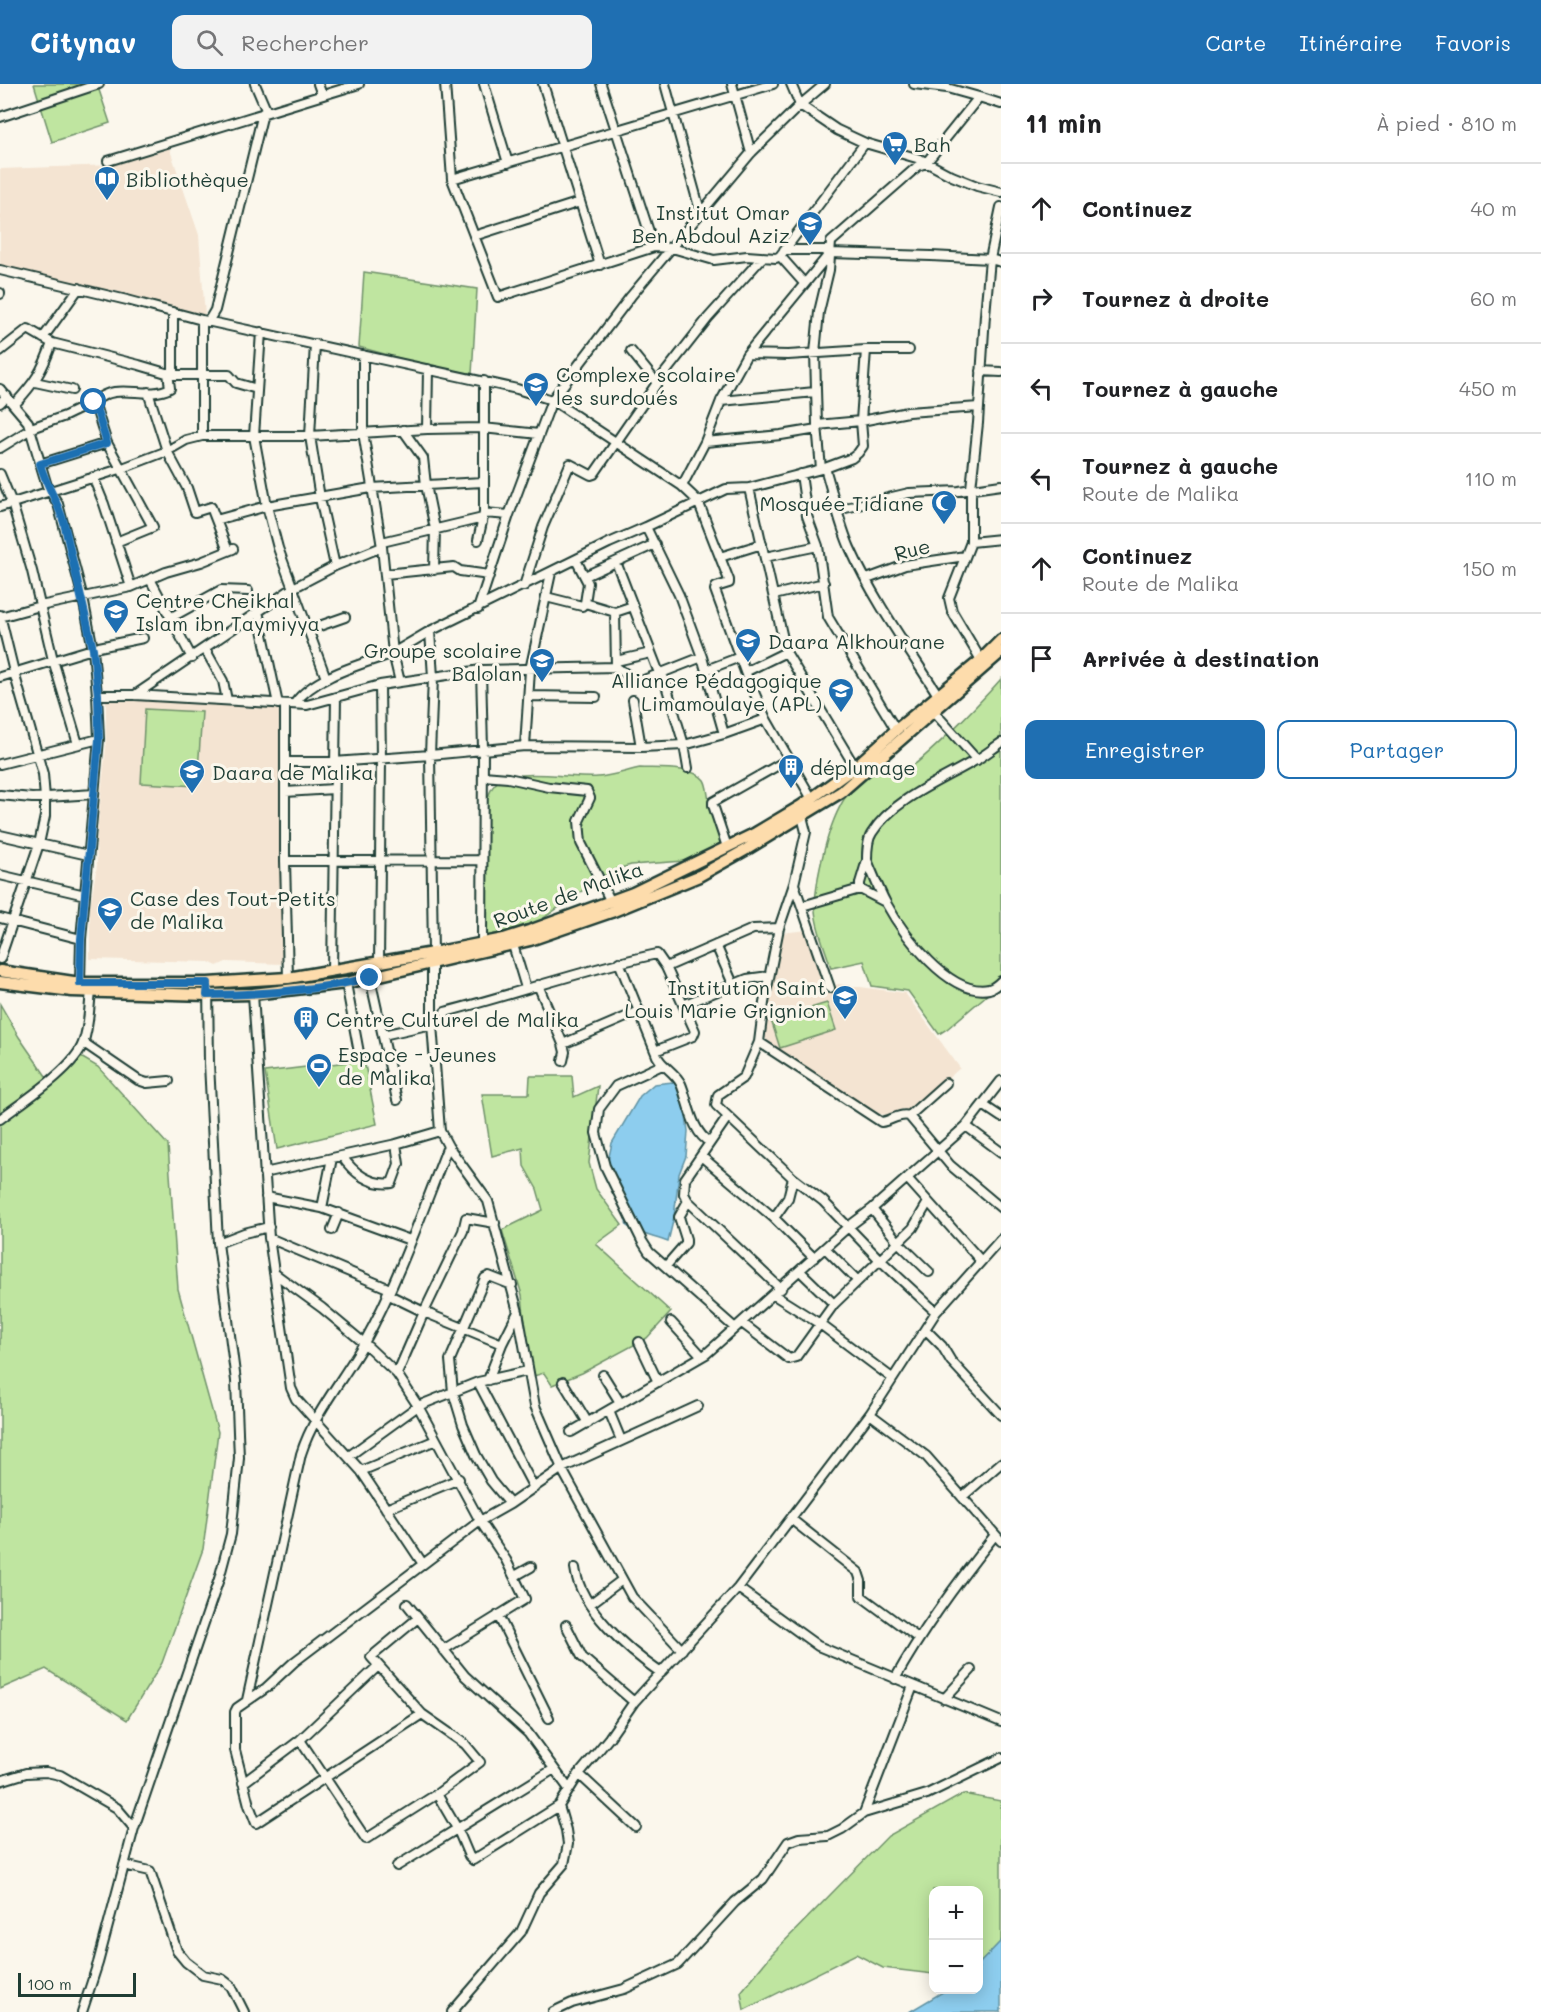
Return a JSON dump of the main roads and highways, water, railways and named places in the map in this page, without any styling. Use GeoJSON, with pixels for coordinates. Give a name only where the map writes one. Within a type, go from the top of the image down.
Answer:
{"type":"FeatureCollection","features":[{"type":"Feature","properties":{"kind":"main road","name":"Route de Malika"},"geometry":{"type":"LineString","coordinates":[[0,982],[91,992],[254,994],[370,978],[482,943],[529,931],[611,902],[754,834],[812,799],[855,767],[981,660],[1001,640]]}},
{"type":"Feature","properties":{"kind":"main road","name":"Route de Malika"},"geometry":{"type":"LineString","coordinates":[[0,971],[80,983],[208,983],[288,978],[513,945],[611,912],[699,876],[802,816],[841,792],[1001,652]]}},
{"type":"Feature","properties":{"kind":"water"},"geometry":{"type":"Polygon","coordinates":[[[673,1082],[682,1089],[688,1131],[686,1156],[679,1174],[674,1217],[668,1242],[627,1226],[622,1203],[612,1183],[608,1161],[612,1143],[640,1096],[654,1084],[673,1082]]]}},
{"type":"Feature","properties":{"kind":"water"},"geometry":{"type":"Polygon","coordinates":[[[1001,1941],[1001,2012],[909,2012],[939,1994],[983,1994],[983,1960],[1001,1941]]]}},
{"type":"Feature","properties":{"kind":"place","name":"Bah"},"geometry":{"type":"Point","coordinates":[895,167]}},
{"type":"Feature","properties":{"kind":"place","name":"Bibliothèque"},"geometry":{"type":"Point","coordinates":[107,202]}},
{"type":"Feature","properties":{"kind":"place","name":"Institut Omar Ben Abdoul Aziz"},"geometry":{"type":"Point","coordinates":[810,247]}},
{"type":"Feature","properties":{"kind":"place","name":"Complexe scolaire les surdoués"},"geometry":{"type":"Point","coordinates":[536,408]}},
{"type":"Feature","properties":{"kind":"place","name":"Mosquée Tidiane"},"geometry":{"type":"Point","coordinates":[944,526]}},
{"type":"Feature","properties":{"kind":"place","name":"Centre Cheikhal Islam ibn Taymiyya"},"geometry":{"type":"Point","coordinates":[116,635]}},
{"type":"Feature","properties":{"kind":"place","name":"Daara Alkhourane"},"geometry":{"type":"Point","coordinates":[748,664]}},
{"type":"Feature","properties":{"kind":"place","name":"Groupe scolaire Balolan"},"geometry":{"type":"Point","coordinates":[542,684]}},
{"type":"Feature","properties":{"kind":"place","name":"Alliance Pédagogique Limamoulaye (APL)"},"geometry":{"type":"Point","coordinates":[841,714]}},
{"type":"Feature","properties":{"kind":"place","name":"déplumage"},"geometry":{"type":"Point","coordinates":[791,790]}},
{"type":"Feature","properties":{"kind":"place","name":"Daara de Malika"},"geometry":{"type":"Point","coordinates":[192,795]}},
{"type":"Feature","properties":{"kind":"place","name":"Case des Tout-Petits de Malika"},"geometry":{"type":"Point","coordinates":[110,933]}},
{"type":"Feature","properties":{"kind":"place","name":"Institution Saint Louis Marie Grignion"},"geometry":{"type":"Point","coordinates":[845,1021]}},
{"type":"Feature","properties":{"kind":"place","name":"Centre Culturel de Malika"},"geometry":{"type":"Point","coordinates":[306,1042]}},
{"type":"Feature","properties":{"kind":"place","name":"Espace - Jeunes de Malika"},"geometry":{"type":"Point","coordinates":[319,1089]}}]}
